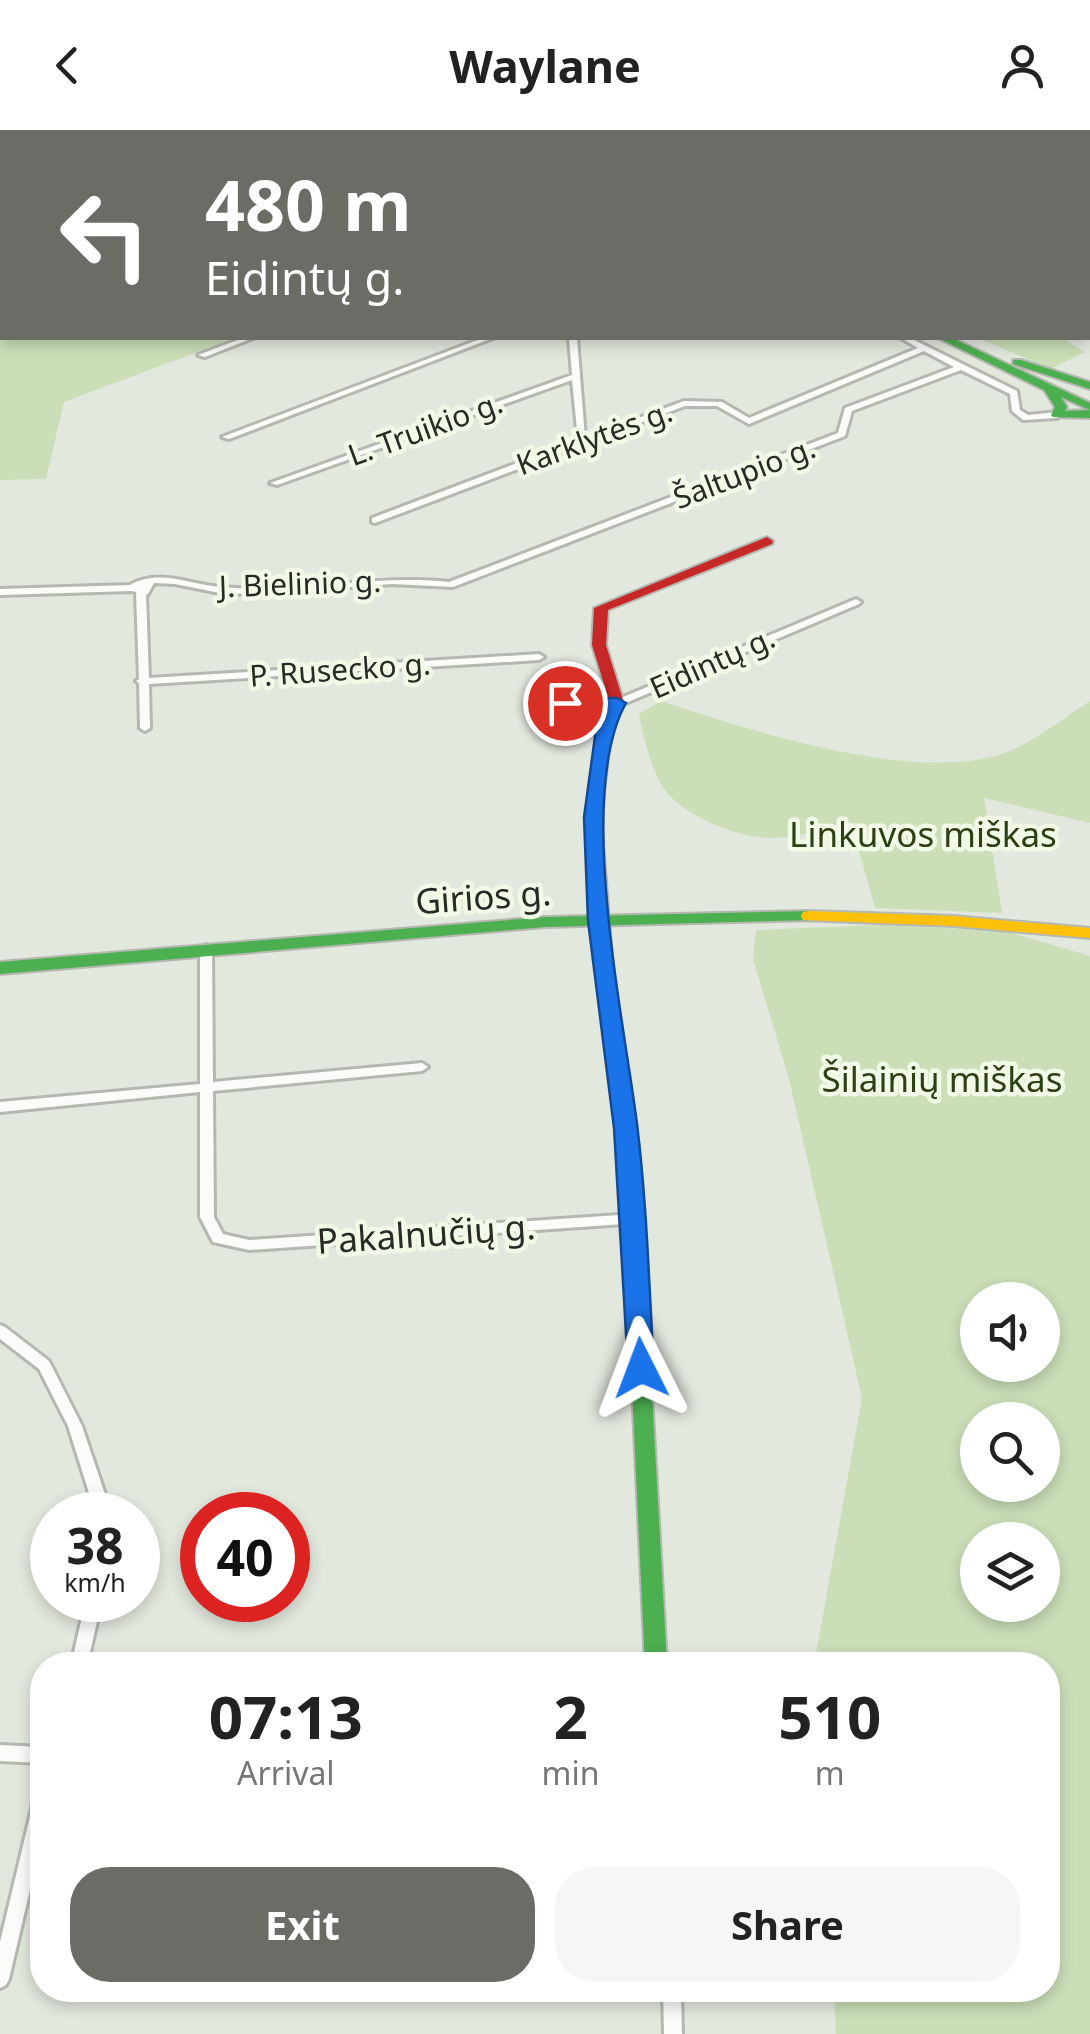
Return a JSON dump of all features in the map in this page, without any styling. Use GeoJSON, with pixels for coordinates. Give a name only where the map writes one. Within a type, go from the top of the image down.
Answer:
{"type":"FeatureCollection","features":[{"type":"Feature","properties":{"kind":"main road"},"geometry":{"type":"LineString","coordinates":[[948,340],[1090,410]]}},
{"type":"Feature","properties":{"kind":"main road"},"geometry":{"type":"LineString","coordinates":[[969,340],[1090,397]]}},
{"type":"Feature","properties":{"kind":"main road"},"geometry":{"type":"LineString","coordinates":[[1011,361],[1090,386]]}},
{"type":"Feature","properties":{"kind":"main road"},"geometry":{"type":"LineString","coordinates":[[1050,390],[1061,407],[1057,415]]}},
{"type":"Feature","properties":{"kind":"main road"},"geometry":{"type":"LineString","coordinates":[[1057,415],[1090,410]]}},
{"type":"Feature","properties":{"kind":"main road"},"geometry":{"type":"LineString","coordinates":[[655,1652],[634,1219],[616,1038],[598,921],[594,792],[606,722],[617,703],[598,649],[601,608],[767,540]]}},
{"type":"Feature","properties":{"kind":"main road","name":"Girios g."},"geometry":{"type":"LineString","coordinates":[[0,968],[598,921],[816,912],[1090,933]]}},
{"type":"Feature","properties":{"kind":"street"},"geometry":{"type":"LineString","coordinates":[[202,356],[244,340]]}},
{"type":"Feature","properties":{"kind":"street","name":"L. Truikio g."},"geometry":{"type":"LineString","coordinates":[[226,437],[484,340]]}},
{"type":"Feature","properties":{"kind":"street"},"geometry":{"type":"LineString","coordinates":[[573,340],[581,440]]}},
{"type":"Feature","properties":{"kind":"street"},"geometry":{"type":"LineString","coordinates":[[907,340],[1014,394],[1016,411],[1026,418],[1057,415]]}},
{"type":"Feature","properties":{"kind":"street","name":"Karklytės g."},"geometry":{"type":"LineString","coordinates":[[375,520],[695,400],[720,404],[749,421],[923,349]]}},
{"type":"Feature","properties":{"kind":"street","name":"Šaltupio g."},"geometry":{"type":"LineString","coordinates":[[450,585],[842,434],[848,410],[961,366]]}},
{"type":"Feature","properties":{"kind":"street","name":"L. Truikio g."},"geometry":{"type":"LineString","coordinates":[[274,483],[576,376]]}},
{"type":"Feature","properties":{"kind":"street","name":"J. Bielinio g."},"geometry":{"type":"LineString","coordinates":[[0,592],[141,588],[184,580],[229,590],[415,579],[450,585]]}},
{"type":"Feature","properties":{"kind":"street"},"geometry":{"type":"LineString","coordinates":[[141,588],[145,728]]}},
{"type":"Feature","properties":{"kind":"street","name":"Eidintų g."},"geometry":{"type":"LineString","coordinates":[[565,703],[617,703],[856,602]]}},
{"type":"Feature","properties":{"kind":"street","name":"P. Rusecko g."},"geometry":{"type":"LineString","coordinates":[[141,681],[539,657]]}},
{"type":"Feature","properties":{"kind":"street"},"geometry":{"type":"LineString","coordinates":[[206,950],[210,1090]]}},
{"type":"Feature","properties":{"kind":"street"},"geometry":{"type":"LineString","coordinates":[[0,1107],[422,1067]]}},
{"type":"Feature","properties":{"kind":"street","name":"Pakalnučių g."},"geometry":{"type":"LineString","coordinates":[[210,1090],[207,1217],[218,1238],[249,1245],[634,1219]]}},
{"type":"Feature","properties":{"kind":"street"},"geometry":{"type":"LineString","coordinates":[[0,1332],[44,1364],[75,1426],[97,1492]]}},
{"type":"Feature","properties":{"kind":"street"},"geometry":{"type":"LineString","coordinates":[[82,1652],[89,1622]]}},
{"type":"Feature","properties":{"kind":"street"},"geometry":{"type":"LineString","coordinates":[[0,1753],[30,1754]]}},
{"type":"Feature","properties":{"kind":"street"},"geometry":{"type":"LineString","coordinates":[[0,1979],[30,1854]]}},
{"type":"Feature","properties":{"kind":"street"},"geometry":{"type":"LineString","coordinates":[[673,2002],[674,2034]]}},
{"type":"Feature","properties":{"kind":"green space"},"geometry":{"type":"Polygon","coordinates":[[[0,340],[230,340],[64,402],[46,479],[0,480],[0,340]]]}},
{"type":"Feature","properties":{"kind":"green space"},"geometry":{"type":"Polygon","coordinates":[[[983,340],[1065,340],[1085,352],[1051,369],[983,340]]]}},
{"type":"Feature","properties":{"kind":"green space","name":"Linkuvos miškas"},"geometry":{"type":"Polygon","coordinates":[[[661,701],[836,751],[932,762],[975,760],[1012,750],[1090,701],[1090,823],[984,798],[1002,913],[875,908],[851,822],[793,836],[761,837],[731,831],[702,818],[667,793],[653,767],[639,714],[661,701]]]}},
{"type":"Feature","properties":{"kind":"green space","name":"Šilainių miškas"},"geometry":{"type":"Polygon","coordinates":[[[878,925],[1005,931],[1090,956],[1090,2034],[836,2034],[835,2002],[1060,2002],[1060,1652],[816,1652],[862,1398],[789,1079],[753,959],[756,930],[878,925]]]}},
{"type":"Feature","properties":{"kind":"traffic: fast"},"geometry":{"type":"LineString","coordinates":[[948,340],[1090,407]]}},
{"type":"Feature","properties":{"kind":"traffic: fast"},"geometry":{"type":"LineString","coordinates":[[1017,362],[1090,386]]}},
{"type":"Feature","properties":{"kind":"traffic: fast"},"geometry":{"type":"LineString","coordinates":[[1050,390],[1061,407],[1057,415],[1090,414]]}},
{"type":"Feature","properties":{"kind":"traffic: fast"},"geometry":{"type":"LineString","coordinates":[[0,968],[545,922],[809,916]]}},
{"type":"Feature","properties":{"kind":"traffic: fast"},"geometry":{"type":"LineString","coordinates":[[604,957],[632,1196],[655,1652]]}},
{"type":"Feature","properties":{"kind":"traffic: slow"},"geometry":{"type":"LineString","coordinates":[[809,916],[954,921],[1090,933]]}},
{"type":"Feature","properties":{"kind":"traffic: jam"},"geometry":{"type":"LineString","coordinates":[[604,957],[593,821],[603,737],[617,703],[599,645],[601,608],[767,541]]}},
{"type":"Feature","properties":{"kind":"route"},"geometry":{"type":"LineString","coordinates":[[565,703],[617,703],[606,722],[594,792],[594,817],[598,921],[616,1038],[634,1219],[641,1368]]}}]}
